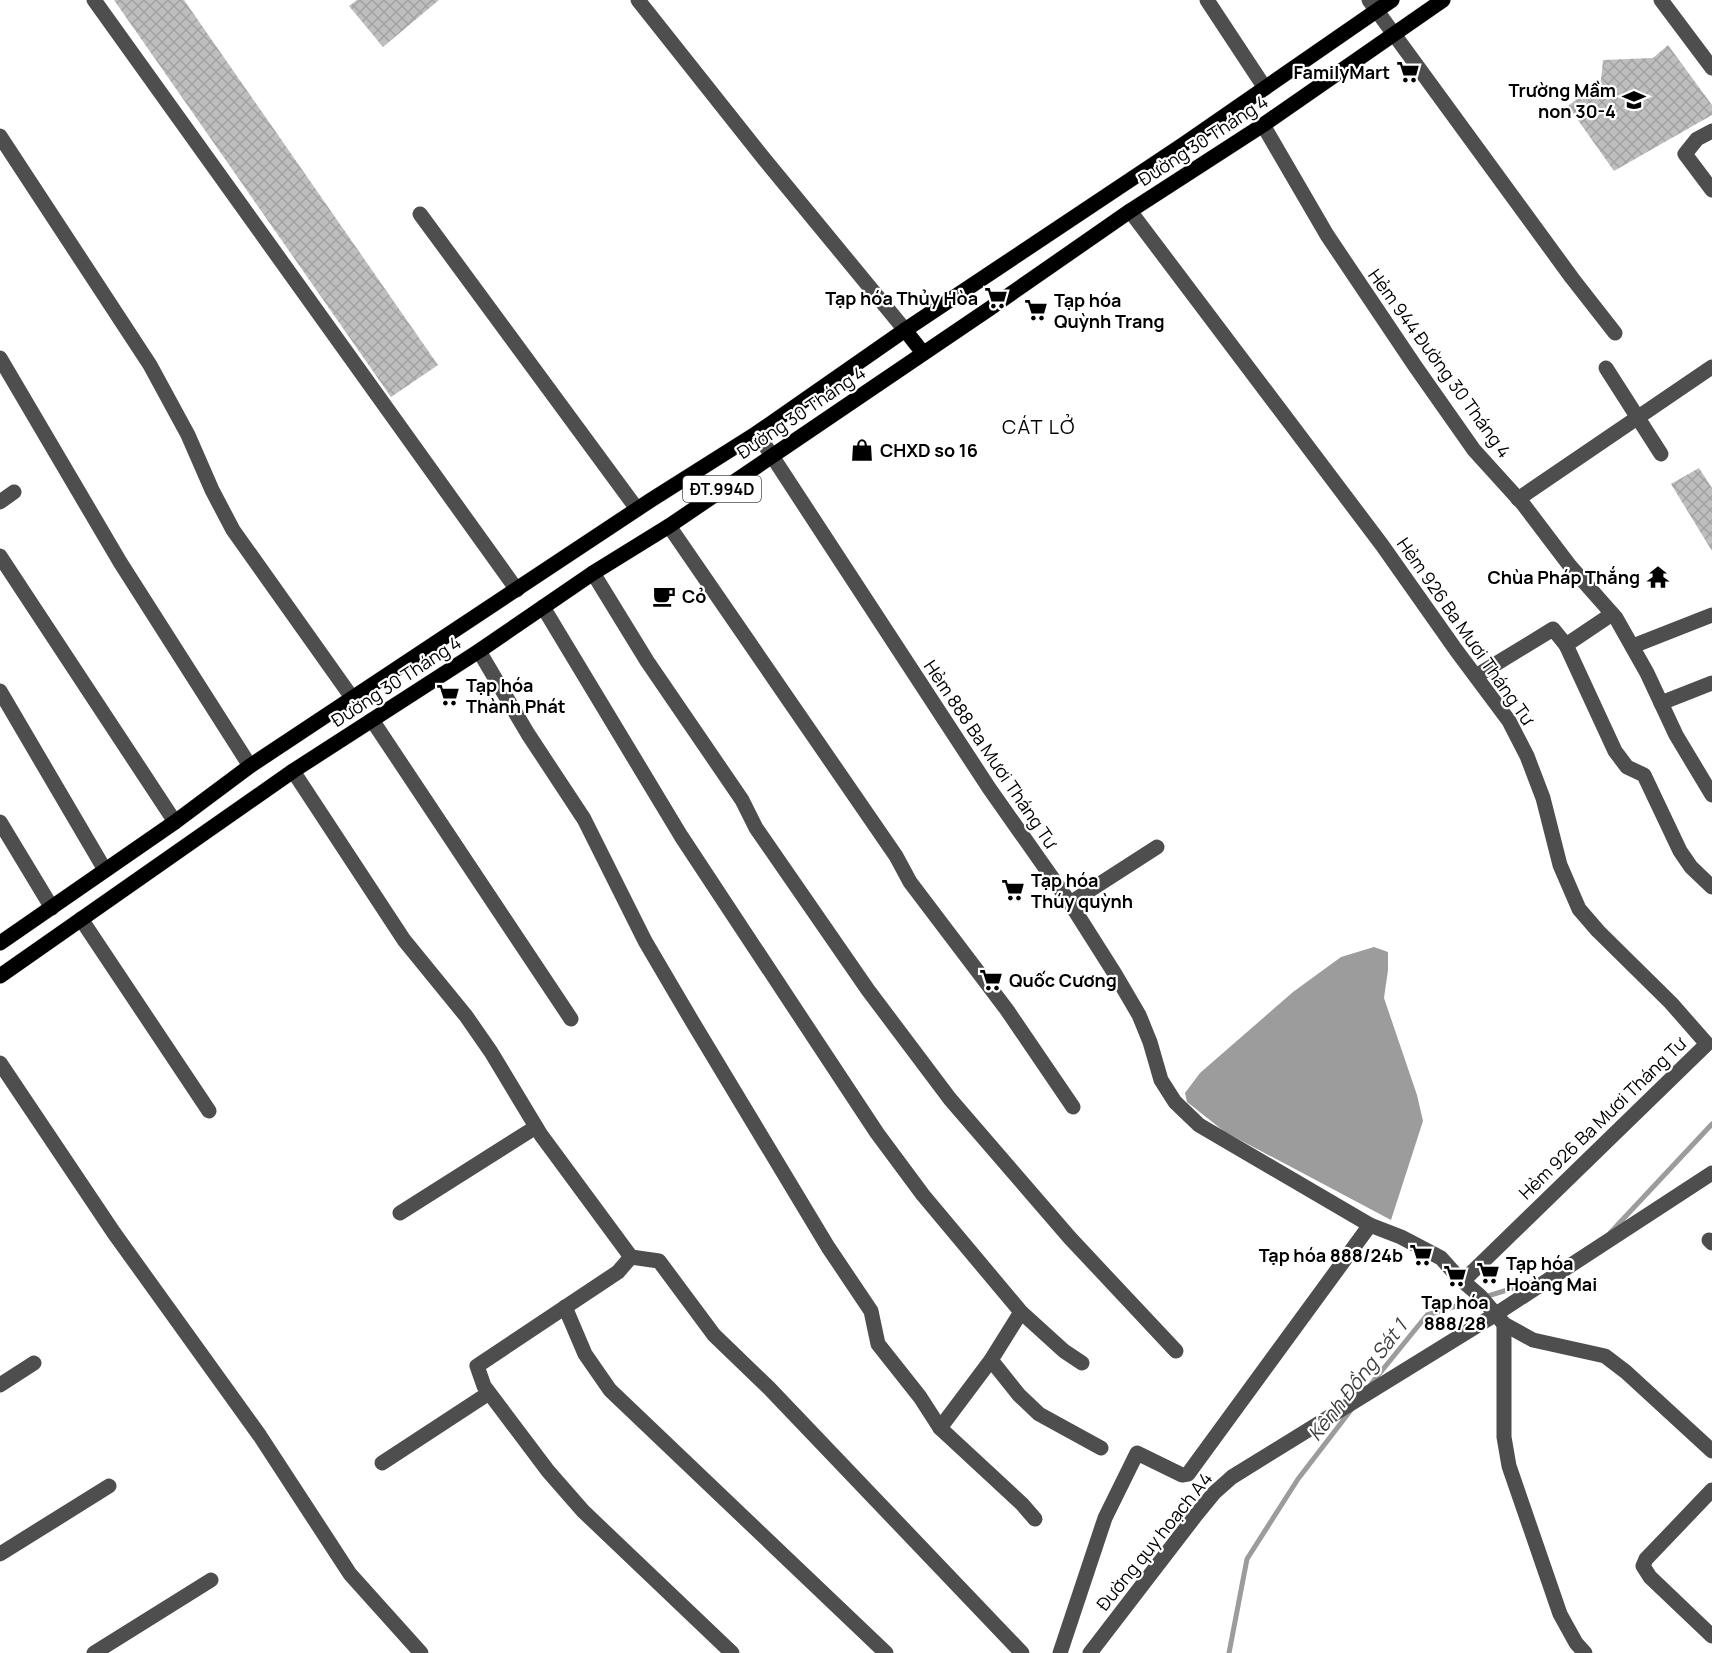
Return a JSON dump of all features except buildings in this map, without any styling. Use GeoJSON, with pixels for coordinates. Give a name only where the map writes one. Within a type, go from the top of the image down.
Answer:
{"type":"FeatureCollection","features":[{"type":"Feature","properties":{"kind":"main road","name":"Đường 30 Tháng 4"},"geometry":{"type":"LineString","coordinates":[[0,943],[175,822],[250,766],[637,509],[757,433],[905,330],[1352,29],[1372,5],[1392,0]]}},
{"type":"Feature","properties":{"kind":"main road","name":"Đường 30 Tháng 4"},"geometry":{"type":"LineString","coordinates":[[0,976],[293,771],[479,651],[592,573],[669,526],[1130,211],[1263,125],[1443,0]]}},
{"type":"Feature","properties":{"kind":"main road"},"geometry":{"type":"LineString","coordinates":[[905,330],[923,353]]}},
{"type":"Feature","properties":{"kind":"main road"},"geometry":{"type":"LineString","coordinates":[[353,699],[372,720]]}},
{"type":"Feature","properties":{"kind":"street"},"geometry":{"type":"LineString","coordinates":[[94,0],[517,590]]}},
{"type":"Feature","properties":{"kind":"street"},"geometry":{"type":"LineString","coordinates":[[1207,0],[1265,88]]}},
{"type":"Feature","properties":{"kind":"street"},"geometry":{"type":"LineString","coordinates":[[1661,0],[1712,68]]}},
{"type":"Feature","properties":{"kind":"street"},"geometry":{"type":"LineString","coordinates":[[645,2],[765,160],[905,330]]}},
{"type":"Feature","properties":{"kind":"street"},"geometry":{"type":"LineString","coordinates":[[1372,5],[1572,278],[1615,333]]}},
{"type":"Feature","properties":{"kind":"street","name":"Hẻm 944 Đường 30 Tháng 4"},"geometry":{"type":"LineString","coordinates":[[1263,125],[1327,235],[1473,450],[1518,499],[1570,566],[1612,614],[1633,646],[1676,735],[1711,794]]}},
{"type":"Feature","properties":{"kind":"street"},"geometry":{"type":"LineString","coordinates":[[1712,130],[1697,139],[1685,154],[1712,190]]}},
{"type":"Feature","properties":{"kind":"street"},"geometry":{"type":"LineString","coordinates":[[0,136],[150,365],[188,435],[212,490],[233,530],[353,699]]}},
{"type":"Feature","properties":{"kind":"street","name":"Hẻm 926 Ba Mươi Tháng Tư"},"geometry":{"type":"LineString","coordinates":[[1130,211],[1382,545],[1509,721],[1527,756],[1542,798],[1560,865],[1579,909],[1598,932],[1671,1003],[1709,1047],[1463,1281]]}},
{"type":"Feature","properties":{"kind":"street"},"geometry":{"type":"LineString","coordinates":[[420,214],[637,509]]}},
{"type":"Feature","properties":{"kind":"street"},"geometry":{"type":"LineString","coordinates":[[0,358],[120,562],[250,766]]}},
{"type":"Feature","properties":{"kind":"street"},"geometry":{"type":"LineString","coordinates":[[1518,499],[1712,367]]}},
{"type":"Feature","properties":{"kind":"street"},"geometry":{"type":"LineString","coordinates":[[1606,368],[1661,454]]}},
{"type":"Feature","properties":{"kind":"street","name":"Hẻm 888 Ba Mươi Tháng Tư"},"geometry":{"type":"LineString","coordinates":[[757,433],[989,788],[1070,903],[1139,1015],[1161,1080],[1176,1102],[1199,1125],[1370,1225],[1401,1237],[1440,1258],[1480,1296],[1500,1319],[1533,1340],[1605,1356],[1626,1372],[1712,1451]]}},
{"type":"Feature","properties":{"kind":"street"},"geometry":{"type":"LineString","coordinates":[[0,502],[14,492]]}},
{"type":"Feature","properties":{"kind":"street"},"geometry":{"type":"LineString","coordinates":[[669,526],[896,856],[910,882],[1006,1010],[1073,1107]]}},
{"type":"Feature","properties":{"kind":"street"},"geometry":{"type":"LineString","coordinates":[[0,556],[175,822]]}},
{"type":"Feature","properties":{"kind":"street"},"geometry":{"type":"LineString","coordinates":[[592,573],[647,661],[742,800],[756,828],[868,990],[950,1099],[1070,1238],[1176,1352]]}},
{"type":"Feature","properties":{"kind":"street"},"geometry":{"type":"LineString","coordinates":[[543,607],[681,836],[857,1104],[923,1195],[1021,1312],[1082,1364]]}},
{"type":"Feature","properties":{"kind":"street"},"geometry":{"type":"LineString","coordinates":[[1566,645],[1612,614]]}},
{"type":"Feature","properties":{"kind":"street"},"geometry":{"type":"LineString","coordinates":[[1633,646],[1712,615]]}},
{"type":"Feature","properties":{"kind":"street"},"geometry":{"type":"LineString","coordinates":[[1476,676],[1553,629],[1574,658],[1586,692],[1615,752],[1627,766],[1644,775],[1680,851],[1691,867],[1712,887]]}},
{"type":"Feature","properties":{"kind":"street"},"geometry":{"type":"LineString","coordinates":[[479,651],[528,734],[584,819],[645,941],[709,1050],[828,1247],[871,1311],[878,1344],[920,1397],[940,1428],[1022,1504],[1035,1519]]}},
{"type":"Feature","properties":{"kind":"street"},"geometry":{"type":"LineString","coordinates":[[1661,702],[1712,683]]}},
{"type":"Feature","properties":{"kind":"street"},"geometry":{"type":"LineString","coordinates":[[0,691],[105,870]]}},
{"type":"Feature","properties":{"kind":"street"},"geometry":{"type":"LineString","coordinates":[[372,720],[571,1020]]}},
{"type":"Feature","properties":{"kind":"street"},"geometry":{"type":"LineString","coordinates":[[293,771],[404,940],[466,1016],[491,1052],[536,1127],[632,1257],[659,1261],[714,1335],[769,1388],[1022,1653]]}},
{"type":"Feature","properties":{"kind":"street"},"geometry":{"type":"LineString","coordinates":[[0,822],[52,908]]}},
{"type":"Feature","properties":{"kind":"street"},"geometry":{"type":"LineString","coordinates":[[1070,903],[1157,847]]}},
{"type":"Feature","properties":{"kind":"street"},"geometry":{"type":"LineString","coordinates":[[81,920],[209,1110]]}},
{"type":"Feature","properties":{"kind":"street"},"geometry":{"type":"LineString","coordinates":[[0,1063],[114,1233],[260,1436],[350,1574],[421,1653]]}},
{"type":"Feature","properties":{"kind":"street"},"geometry":{"type":"LineString","coordinates":[[400,1213],[536,1127]]}},
{"type":"Feature","properties":{"kind":"street","name":"Đường quy hoạch A4"},"geometry":{"type":"LineString","coordinates":[[1090,1653],[1196,1515],[1214,1493],[1232,1477],[1500,1319],[1712,1173]]}},
{"type":"Feature","properties":{"kind":"street"},"geometry":{"type":"LineString","coordinates":[[1060,1653],[1105,1518],[1137,1453],[1182,1475],[1188,1474],[1370,1225]]}},
{"type":"Feature","properties":{"kind":"street"},"geometry":{"type":"LineString","coordinates":[[632,1257],[618,1272],[477,1366],[489,1393],[548,1471],[583,1511],[732,1653]]}},
{"type":"Feature","properties":{"kind":"street"},"geometry":{"type":"LineString","coordinates":[[565,1307],[585,1354],[610,1390],[886,1653]]}},
{"type":"Feature","properties":{"kind":"street"},"geometry":{"type":"LineString","coordinates":[[940,1428],[991,1360],[1021,1312]]}},
{"type":"Feature","properties":{"kind":"street"},"geometry":{"type":"LineString","coordinates":[[1500,1319],[1504,1437],[1509,1466],[1560,1614],[1576,1643],[1585,1653]]}},
{"type":"Feature","properties":{"kind":"street"},"geometry":{"type":"LineString","coordinates":[[991,1360],[1019,1395],[1039,1414],[1101,1448]]}},
{"type":"Feature","properties":{"kind":"street"},"geometry":{"type":"LineString","coordinates":[[0,1384],[34,1363]]}},
{"type":"Feature","properties":{"kind":"street"},"geometry":{"type":"LineString","coordinates":[[382,1463],[489,1393]]}},
{"type":"Feature","properties":{"kind":"street"},"geometry":{"type":"LineString","coordinates":[[0,1554],[109,1486]]}},
{"type":"Feature","properties":{"kind":"street"},"geometry":{"type":"LineString","coordinates":[[1712,1490],[1646,1559],[1643,1566],[1650,1577],[1712,1636]]}},
{"type":"Feature","properties":{"kind":"street"},"geometry":{"type":"LineString","coordinates":[[94,1653],[211,1580]]}},
{"type":"Feature","properties":{"kind":"shaded area"},"geometry":{"type":"Polygon","coordinates":[[[1374,947],[1388,952],[1384,998],[1417,1095],[1423,1121],[1391,1220],[1225,1132],[1187,1102],[1185,1093],[1200,1073],[1293,992],[1341,957],[1374,947]]]}},
{"type":"Feature","properties":{"kind":"waterway","name":"Kênh Đồng Sát 1"},"geometry":{"type":"LineString","coordinates":[[1610,1233],[1712,1124]]}},
{"type":"Feature","properties":{"kind":"waterway","name":"Kênh Đồng Sát 1"},"geometry":{"type":"LineString","coordinates":[[1371,1384],[1427,1315],[1536,1281]]}},
{"type":"Feature","properties":{"kind":"waterway","name":"Kênh Đồng Sát 1"},"geometry":{"type":"LineString","coordinates":[[1229,1653],[1247,1559],[1298,1479],[1351,1410]]}},
{"type":"Feature","properties":{"kind":"place","name":"FamilyMart"},"geometry":{"type":"Point","coordinates":[1408,72]}},
{"type":"Feature","properties":{"kind":"place","name":"Trường Mầm non 30-4"},"geometry":{"type":"Point","coordinates":[1634,100]}},
{"type":"Feature","properties":{"kind":"place","name":"Tạp hóa Thủy Hòa"},"geometry":{"type":"Point","coordinates":[996,298]}},
{"type":"Feature","properties":{"kind":"place","name":"Tạp hóa Quỳnh Trang"},"geometry":{"type":"Point","coordinates":[1036,310]}},
{"type":"Feature","properties":{"kind":"place","name":"CHXD so 16"},"geometry":{"type":"Point","coordinates":[862,450]}},
{"type":"Feature","properties":{"kind":"place","name":"Chùa Pháp Thắng"},"geometry":{"type":"Point","coordinates":[1658,577]}},
{"type":"Feature","properties":{"kind":"place","name":"Cỏ"},"geometry":{"type":"Point","coordinates":[664,596]}},
{"type":"Feature","properties":{"kind":"place","name":"Tạp hóa Thành Phát"},"geometry":{"type":"Point","coordinates":[448,695]}},
{"type":"Feature","properties":{"kind":"place","name":"Tạp hóa Thúy quỳnh"},"geometry":{"type":"Point","coordinates":[1013,890]}},
{"type":"Feature","properties":{"kind":"place","name":"Quốc Cương"},"geometry":{"type":"Point","coordinates":[991,980]}},
{"type":"Feature","properties":{"kind":"place","name":"Tạp hóa 888/24b"},"geometry":{"type":"Point","coordinates":[1421,1255]}},
{"type":"Feature","properties":{"kind":"place","name":"Tạp hóa Hoàng Mai"},"geometry":{"type":"Point","coordinates":[1488,1273]}},
{"type":"Feature","properties":{"kind":"place","name":"Tạp hóa 888/28"},"geometry":{"type":"Point","coordinates":[1455,1276]}},
{"type":"Feature","properties":{"kind":"district","name":"CÁT LỞ"},"geometry":{"type":"Point","coordinates":[1039,426]}}]}
